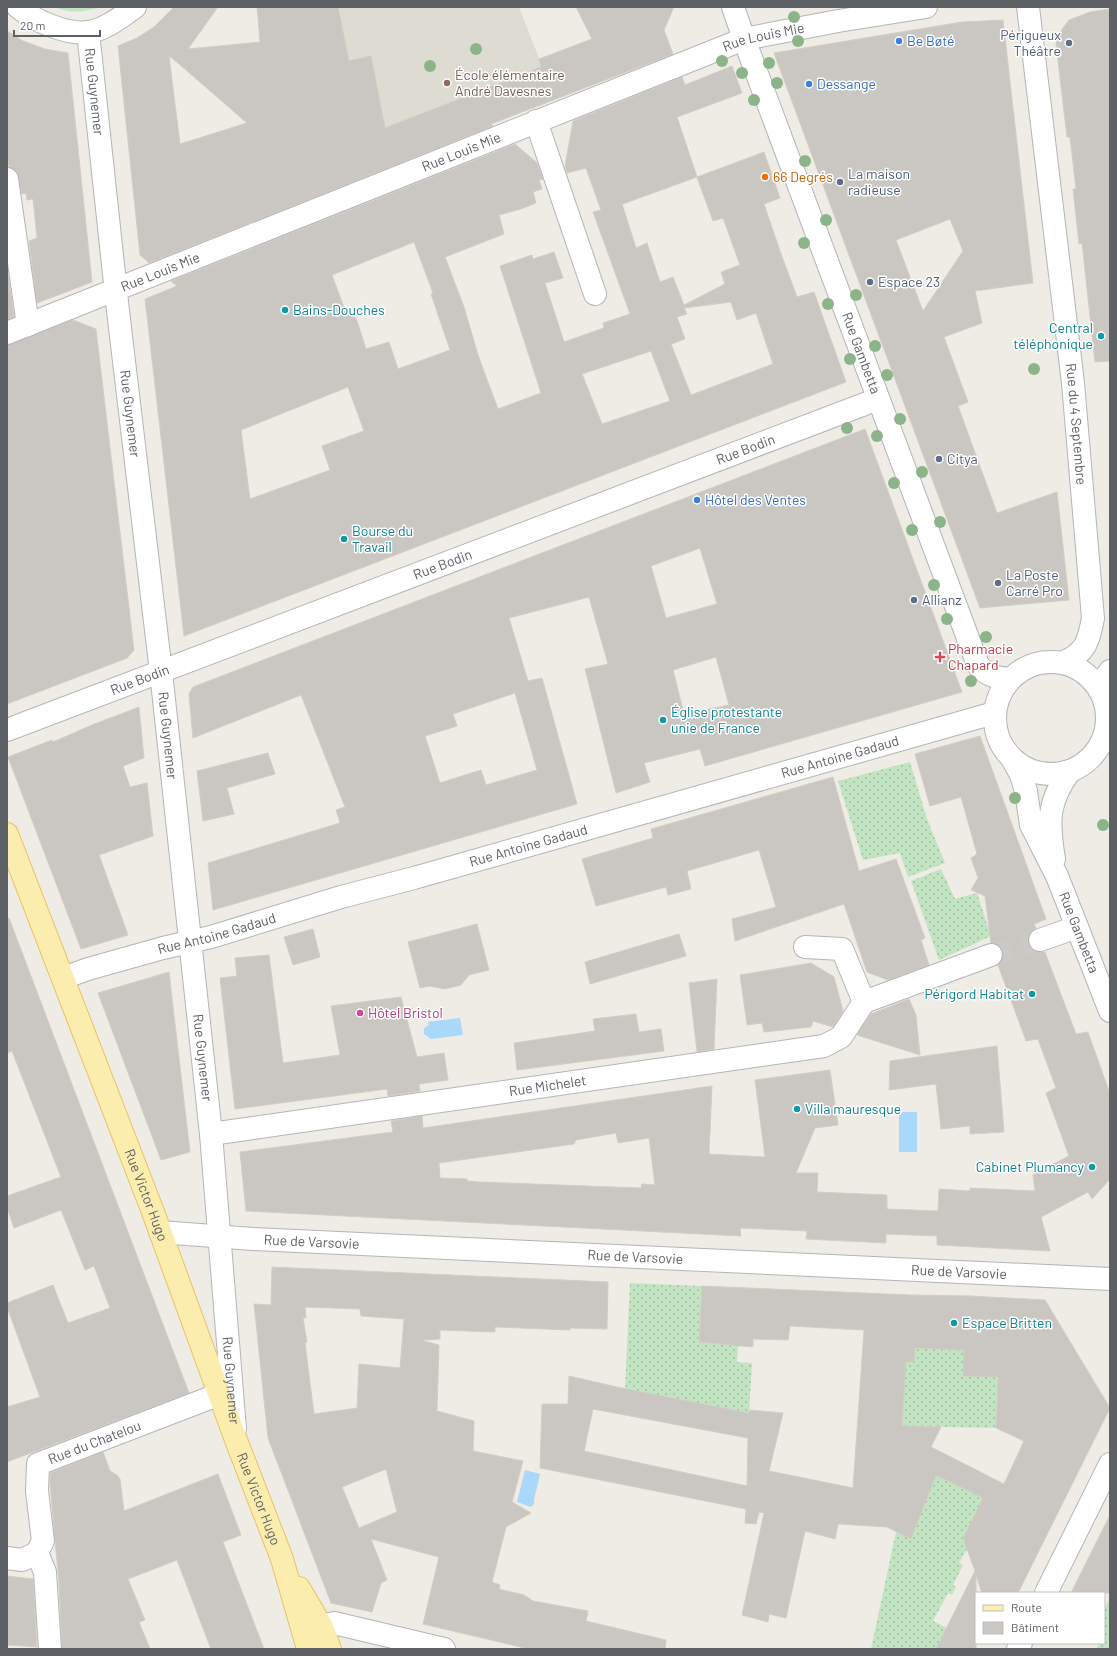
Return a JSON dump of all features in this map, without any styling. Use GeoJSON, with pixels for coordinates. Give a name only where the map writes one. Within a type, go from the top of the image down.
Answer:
{"type":"FeatureCollection","features":[{"type":"Feature","properties":{"kind":"main road","name":"Rue Victor Hugo"},"geometry":{"type":"LineString","coordinates":[[7,834],[160,1232],[236,1440],[282,1559],[308,1649]]}},
{"type":"Feature","properties":{"kind":"main road","name":"Rue Victor Hugo"},"geometry":{"type":"LineString","coordinates":[[282,1559],[322,1627],[330,1649]]}},
{"type":"Feature","properties":{"kind":"street"},"geometry":{"type":"LineString","coordinates":[[18,7],[27,14],[49,25],[69,30],[88,32],[112,23],[135,7]]}},
{"type":"Feature","properties":{"kind":"street","name":"Rue Gambetta"},"geometry":{"type":"LineString","coordinates":[[733,7],[978,665],[986,674],[997,678],[1009,679]]}},
{"type":"Feature","properties":{"kind":"street","name":"Rue Louis Mie"},"geometry":{"type":"LineString","coordinates":[[7,333],[744,39],[838,21],[926,7]]}},
{"type":"Feature","properties":{"kind":"street","name":"Rue du 4 Septembre"},"geometry":{"type":"LineString","coordinates":[[1028,7],[1073,383],[1093,618],[1090,635],[1084,649],[1075,658],[1064,662]]}},
{"type":"Feature","properties":{"kind":"street","name":"Rue Guynemer"},"geometry":{"type":"LineString","coordinates":[[88,32],[116,290],[161,672],[211,1134],[236,1440]]}},
{"type":"Feature","properties":{"kind":"street"},"geometry":{"type":"LineString","coordinates":[[536,122],[595,294]]}},
{"type":"Feature","properties":{"kind":"street"},"geometry":{"type":"LineString","coordinates":[[7,179],[28,325]]}},
{"type":"Feature","properties":{"kind":"street","name":"Rue Bodin"},"geometry":{"type":"LineString","coordinates":[[7,730],[878,399]]}},
{"type":"Feature","properties":{"kind":"street"},"geometry":{"type":"LineString","coordinates":[[1049,661],[1064,662],[1078,668],[1090,677],[1105,680],[1107,724],[1106,743],[1083,764],[1070,771],[1056,774],[1040,773],[1026,769],[1013,760],[1002,746],[995,730],[994,713],[999,695],[1009,679],[1020,670],[1034,663],[1049,661]]}},
{"type":"Feature","properties":{"kind":"street","name":"Rue Antoine Gadaud"},"geometry":{"type":"LineString","coordinates":[[63,978],[88,969],[163,948],[211,937],[341,897],[422,876],[994,713]]}},
{"type":"Feature","properties":{"kind":"street","name":"Rue Gambetta"},"geometry":{"type":"LineString","coordinates":[[1013,760],[1021,775],[1026,791],[1031,824],[1057,876],[1110,1011]]}},
{"type":"Feature","properties":{"kind":"street","name":"Rue Gambetta"},"geometry":{"type":"LineString","coordinates":[[1057,876],[1050,831],[1052,803],[1061,784],[1070,771]]}},
{"type":"Feature","properties":{"kind":"street"},"geometry":{"type":"LineString","coordinates":[[1040,940],[1077,927]]}},
{"type":"Feature","properties":{"kind":"street"},"geometry":{"type":"LineString","coordinates":[[805,947],[842,949],[864,1002],[991,955]]}},
{"type":"Feature","properties":{"kind":"street","name":"Rue Michelet"},"geometry":{"type":"LineString","coordinates":[[211,1134],[824,1046],[841,1037],[864,1002]]}},
{"type":"Feature","properties":{"kind":"street","name":"Rue de Varsovie"},"geometry":{"type":"LineString","coordinates":[[160,1232],[220,1237],[1110,1279]]}},
{"type":"Feature","properties":{"kind":"street","name":"Rue du Chatelou"},"geometry":{"type":"LineString","coordinates":[[37,1553],[43,1542],[37,1491],[38,1464],[220,1394]]}},
{"type":"Feature","properties":{"kind":"street"},"geometry":{"type":"LineString","coordinates":[[1046,1592],[1110,1464]]}},
{"type":"Feature","properties":{"kind":"street"},"geometry":{"type":"LineString","coordinates":[[7,1558],[22,1560],[37,1553],[45,1572],[50,1649]]}},
{"type":"Feature","properties":{"kind":"street"},"geometry":{"type":"LineString","coordinates":[[308,1649],[316,1631],[322,1627],[334,1623],[444,1649]]}},
{"type":"Feature","properties":{"kind":"shaded area","name":"École élémentaire André Davesnes"},"geometry":{"type":"Polygon","coordinates":[[[331,7],[519,7],[555,99],[367,173],[331,7]]]}},
{"type":"Feature","properties":{"kind":"green space"},"geometry":{"type":"Polygon","coordinates":[[[54,7],[102,7],[78,12],[66,11],[54,7]]]}},
{"type":"Feature","properties":{"kind":"green space"},"geometry":{"type":"Polygon","coordinates":[[[910,762],[927,819],[945,863],[908,877],[900,853],[863,860],[838,781],[910,762]]]}},
{"type":"Feature","properties":{"kind":"green space"},"geometry":{"type":"Polygon","coordinates":[[[941,869],[955,899],[977,893],[991,936],[939,960],[911,881],[941,869]]]}},
{"type":"Feature","properties":{"kind":"green space"},"geometry":{"type":"Polygon","coordinates":[[[630,1283],[702,1286],[699,1342],[738,1345],[737,1362],[752,1363],[749,1413],[625,1389],[630,1283]]]}},
{"type":"Feature","properties":{"kind":"green space"},"geometry":{"type":"Polygon","coordinates":[[[998,1347],[996,1428],[902,1426],[906,1362],[914,1362],[915,1348],[998,1347]]]}},
{"type":"Feature","properties":{"kind":"green space"},"geometry":{"type":"Polygon","coordinates":[[[900,1457],[983,1498],[965,1543],[967,1549],[959,1563],[963,1565],[953,1585],[956,1587],[952,1595],[948,1593],[933,1621],[947,1628],[936,1649],[871,1649],[896,1532],[911,1539],[923,1508],[900,1457]]]}},
{"type":"Feature","properties":{"kind":"green space"},"geometry":{"type":"Polygon","coordinates":[[[1110,1598],[1110,1649],[1096,1649],[1099,1644],[1105,1644],[1105,1608],[1110,1598]]]}},
{"type":"Feature","properties":{"kind":"water"},"geometry":{"type":"Polygon","coordinates":[[[460,1018],[463,1035],[431,1039],[424,1034],[424,1028],[429,1025],[428,1022],[460,1018]]]}},
{"type":"Feature","properties":{"kind":"water"},"geometry":{"type":"Polygon","coordinates":[[[899,1112],[917,1112],[917,1152],[899,1152],[899,1112]]]}},
{"type":"Feature","properties":{"kind":"water"},"geometry":{"type":"Polygon","coordinates":[[[525,1470],[540,1474],[534,1504],[531,1507],[517,1502],[525,1470]]]}},
{"type":"Feature","properties":{"kind":"building"},"geometry":{"type":"Polygon","coordinates":[[[174,7],[218,7],[188,49],[260,42],[257,7],[338,7],[349,61],[371,56],[385,128],[541,67],[539,59],[592,39],[576,7],[674,7],[664,30],[673,54],[491,124],[493,126],[149,263],[140,255],[118,46],[137,38],[154,27],[174,7]],[[169,56],[180,144],[247,123],[169,56]]]}},
{"type":"Feature","properties":{"kind":"building"},"geometry":{"type":"Polygon","coordinates":[[[1110,9],[1110,361],[1095,362],[1082,243],[1079,244],[1073,189],[1076,189],[1070,137],[1067,137],[1056,44],[1058,35],[1069,20],[1090,12],[1110,9]]]}},
{"type":"Feature","properties":{"kind":"building"},"geometry":{"type":"Polygon","coordinates":[[[1003,20],[1033,283],[975,291],[982,323],[944,337],[968,402],[958,406],[997,513],[1057,492],[1069,600],[980,608],[774,53],[962,22],[1003,20]],[[950,219],[896,240],[923,311],[963,251],[950,219]]]}},
{"type":"Feature","properties":{"kind":"building"},"geometry":{"type":"Polygon","coordinates":[[[7,31],[23,41],[45,49],[68,53],[92,282],[37,303],[29,241],[37,238],[33,199],[27,200],[26,193],[22,194],[17,172],[9,167],[7,151],[7,31]]]}},
{"type":"Feature","properties":{"kind":"building"},"geometry":{"type":"Polygon","coordinates":[[[732,66],[742,93],[677,117],[697,177],[764,152],[780,198],[764,204],[780,251],[797,297],[814,292],[846,382],[184,636],[145,299],[177,286],[171,281],[515,144],[537,163],[543,179],[539,180],[542,189],[533,192],[536,203],[499,215],[504,234],[445,257],[464,307],[478,355],[498,409],[541,393],[500,266],[532,255],[533,259],[554,252],[563,278],[545,283],[564,342],[604,328],[603,323],[630,314],[593,212],[601,210],[586,168],[567,173],[565,166],[573,121],[682,77],[685,85],[732,66]],[[697,177],[622,204],[636,248],[647,243],[660,282],[673,277],[684,305],[725,284],[721,272],[740,265],[723,218],[713,221],[697,177]],[[414,242],[332,275],[346,313],[356,318],[366,349],[389,342],[398,369],[450,350],[431,294],[433,293],[414,242]],[[731,302],[684,308],[687,314],[677,317],[685,339],[671,344],[691,395],[773,364],[756,313],[737,320],[731,302]],[[651,351],[582,374],[602,424],[670,401],[651,351]],[[348,387],[241,430],[250,499],[330,470],[322,446],[364,431],[348,387]]]}},
{"type":"Feature","properties":{"kind":"building"},"geometry":{"type":"Polygon","coordinates":[[[7,267],[14,317],[7,320],[7,267]]]}},
{"type":"Feature","properties":{"kind":"building"},"geometry":{"type":"Polygon","coordinates":[[[73,320],[96,329],[134,650],[127,658],[7,704],[7,345],[73,320]]]}},
{"type":"Feature","properties":{"kind":"building"},"geometry":{"type":"Polygon","coordinates":[[[865,429],[962,692],[705,766],[700,749],[644,763],[650,782],[616,793],[585,669],[608,664],[589,597],[509,618],[528,681],[542,678],[577,804],[213,910],[208,863],[340,823],[336,810],[345,807],[301,695],[193,738],[189,694],[193,687],[865,429]],[[700,548],[651,566],[666,618],[717,604],[700,548]],[[716,657],[673,670],[684,714],[729,705],[716,657]],[[515,693],[453,714],[457,726],[425,736],[440,783],[481,770],[486,785],[537,770],[515,693]]]}},
{"type":"Feature","properties":{"kind":"building"},"geometry":{"type":"Polygon","coordinates":[[[139,707],[144,758],[123,766],[130,787],[147,783],[153,836],[99,855],[128,935],[81,949],[8,757],[52,740],[53,742],[139,707]]]}},
{"type":"Feature","properties":{"kind":"building"},"geometry":{"type":"Polygon","coordinates":[[[980,736],[1046,919],[1034,924],[1036,928],[1030,932],[1028,944],[1032,950],[1037,952],[1045,952],[1076,1034],[1088,1032],[1110,1094],[1110,1179],[1092,1199],[1088,1192],[1041,1217],[1050,1251],[937,1245],[937,1236],[886,1234],[886,1243],[806,1239],[807,1231],[740,1228],[741,1236],[246,1211],[240,1152],[393,1132],[391,1121],[422,1116],[423,1128],[712,1086],[709,1154],[765,1157],[755,1080],[830,1070],[838,1125],[815,1128],[796,1173],[818,1173],[817,1192],[887,1195],[887,1209],[938,1211],[939,1189],[970,1191],[970,1188],[1035,1191],[1033,1175],[1069,1156],[1046,1093],[1056,1088],[1038,1039],[1026,1041],[998,965],[1003,957],[1003,951],[999,945],[991,943],[985,896],[971,890],[978,878],[971,858],[977,854],[961,797],[930,806],[915,754],[980,736]],[[616,1133],[576,1140],[574,1144],[439,1163],[440,1178],[467,1179],[467,1181],[479,1182],[641,1188],[642,1184],[655,1185],[649,1138],[618,1143],[616,1133]]]}},
{"type":"Feature","properties":{"kind":"building"},"geometry":{"type":"Polygon","coordinates":[[[268,753],[275,774],[227,788],[234,814],[203,821],[197,771],[268,753]]]}},
{"type":"Feature","properties":{"kind":"building"},"geometry":{"type":"Polygon","coordinates":[[[833,777],[859,871],[896,859],[925,938],[921,940],[929,965],[888,980],[867,972],[844,904],[735,941],[732,919],[776,907],[759,850],[687,871],[691,889],[668,895],[666,887],[596,906],[582,859],[653,838],[651,829],[833,777]]]}},
{"type":"Feature","properties":{"kind":"building"},"geometry":{"type":"Polygon","coordinates":[[[7,918],[9,918],[189,1393],[7,1462],[7,1407],[40,1397],[7,1307],[7,1303],[53,1285],[68,1323],[110,1308],[94,1266],[85,1270],[61,1210],[14,1228],[7,1207],[7,1196],[61,1177],[12,1051],[7,1053],[7,918]]]}},
{"type":"Feature","properties":{"kind":"building"},"geometry":{"type":"Polygon","coordinates":[[[477,924],[489,970],[469,975],[461,985],[445,989],[429,986],[420,988],[408,942],[477,924]]]}},
{"type":"Feature","properties":{"kind":"building"},"geometry":{"type":"Polygon","coordinates":[[[313,929],[320,957],[293,965],[284,937],[313,929]]]}},
{"type":"Feature","properties":{"kind":"building"},"geometry":{"type":"Polygon","coordinates":[[[679,934],[686,956],[590,984],[585,962],[679,934]]]}},
{"type":"Feature","properties":{"kind":"building"},"geometry":{"type":"Polygon","coordinates":[[[269,955],[283,1063],[340,1055],[331,1006],[401,997],[417,1057],[444,1053],[448,1080],[419,1084],[420,1091],[388,1096],[387,1089],[235,1109],[220,978],[237,976],[235,958],[269,955]]]}},
{"type":"Feature","properties":{"kind":"building"},"geometry":{"type":"Polygon","coordinates":[[[811,963],[834,977],[843,1011],[833,1027],[813,1021],[811,1027],[764,1032],[762,1023],[747,1025],[740,975],[811,963]]]}},
{"type":"Feature","properties":{"kind":"building"},"geometry":{"type":"Polygon","coordinates":[[[169,972],[190,1152],[161,1160],[98,993],[169,972]]]}},
{"type":"Feature","properties":{"kind":"building"},"geometry":{"type":"Polygon","coordinates":[[[717,979],[714,1049],[697,1052],[689,983],[717,979]]]}},
{"type":"Feature","properties":{"kind":"building"},"geometry":{"type":"Polygon","coordinates":[[[909,999],[916,1015],[920,1055],[857,1035],[871,1014],[909,999]]]}},
{"type":"Feature","properties":{"kind":"building"},"geometry":{"type":"Polygon","coordinates":[[[636,1014],[639,1032],[661,1029],[664,1051],[517,1070],[514,1043],[595,1031],[593,1019],[636,1014]]]}},
{"type":"Feature","properties":{"kind":"building"},"geometry":{"type":"Polygon","coordinates":[[[997,1046],[1004,1132],[970,1134],[970,1126],[941,1129],[936,1084],[889,1090],[890,1061],[997,1046]]]}},
{"type":"Feature","properties":{"kind":"building"},"geometry":{"type":"Polygon","coordinates":[[[272,1267],[608,1282],[607,1329],[570,1328],[570,1330],[495,1327],[495,1332],[440,1330],[440,1339],[424,1341],[439,1345],[437,1411],[474,1421],[473,1451],[523,1461],[512,1502],[531,1513],[506,1527],[492,1582],[500,1585],[499,1589],[524,1595],[533,1601],[588,1611],[586,1621],[666,1640],[665,1649],[529,1649],[423,1624],[439,1557],[371,1539],[387,1580],[381,1583],[372,1612],[331,1603],[268,1438],[254,1304],[271,1305],[272,1267]],[[305,1307],[306,1318],[303,1318],[307,1342],[305,1343],[314,1414],[357,1408],[359,1364],[400,1368],[404,1319],[361,1316],[360,1309],[305,1307]],[[386,1469],[342,1487],[359,1528],[397,1512],[386,1469]]]}},
{"type":"Feature","properties":{"kind":"building"},"geometry":{"type":"Polygon","coordinates":[[[702,1286],[1045,1300],[1110,1408],[1018,1592],[982,1592],[976,1575],[976,1649],[936,1649],[975,1571],[963,1538],[983,1498],[936,1475],[911,1539],[887,1527],[838,1524],[835,1539],[805,1531],[786,1618],[769,1614],[768,1622],[742,1615],[764,1513],[759,1512],[756,1524],[745,1523],[746,1509],[540,1468],[542,1404],[568,1404],[569,1376],[749,1413],[750,1410],[783,1413],[769,1471],[853,1488],[864,1330],[790,1326],[788,1340],[753,1339],[753,1347],[699,1342],[702,1286]],[[915,1348],[914,1362],[906,1362],[902,1426],[941,1427],[931,1447],[1004,1484],[1024,1441],[996,1428],[998,1377],[963,1376],[964,1350],[915,1348]],[[593,1409],[584,1451],[747,1486],[748,1438],[593,1409]]]}},
{"type":"Feature","properties":{"kind":"building"},"geometry":{"type":"Polygon","coordinates":[[[103,1452],[110,1471],[117,1475],[120,1479],[124,1511],[218,1474],[241,1535],[223,1542],[264,1649],[211,1649],[177,1560],[128,1579],[145,1620],[139,1622],[150,1649],[62,1648],[59,1583],[50,1473],[103,1452]]]}},
{"type":"Feature","properties":{"kind":"building"},"geometry":{"type":"Polygon","coordinates":[[[1110,1515],[1110,1593],[1072,1592],[1110,1515]]]}},
{"type":"Feature","properties":{"kind":"building"},"geometry":{"type":"Polygon","coordinates":[[[7,1576],[33,1579],[37,1647],[7,1645],[7,1576]]]}},
{"type":"Feature","properties":{"kind":"tunnel"},"geometry":{"type":"LineString","coordinates":[[991,955],[1040,940]]}},
{"type":"Feature","properties":{"kind":"place","name":"Be Bøté"},"geometry":{"type":"Point","coordinates":[899,41]}},
{"type":"Feature","properties":{"kind":"place","name":"Périgueux Théâtre"},"geometry":{"type":"Point","coordinates":[1069,43]}},
{"type":"Feature","properties":{"kind":"place","name":"École élémentaire André Davesnes"},"geometry":{"type":"Point","coordinates":[447,83]}},
{"type":"Feature","properties":{"kind":"place","name":"Dessange"},"geometry":{"type":"Point","coordinates":[809,84]}},
{"type":"Feature","properties":{"kind":"place","name":"66 Degrés"},"geometry":{"type":"Point","coordinates":[765,177]}},
{"type":"Feature","properties":{"kind":"place","name":"La maison radieuse"},"geometry":{"type":"Point","coordinates":[840,182]}},
{"type":"Feature","properties":{"kind":"place","name":"Espace 23"},"geometry":{"type":"Point","coordinates":[870,282]}},
{"type":"Feature","properties":{"kind":"place","name":"Bains-Douches"},"geometry":{"type":"Point","coordinates":[285,310]}},
{"type":"Feature","properties":{"kind":"place","name":"Central téléphonique"},"geometry":{"type":"Point","coordinates":[1101,336]}},
{"type":"Feature","properties":{"kind":"place","name":"Citya"},"geometry":{"type":"Point","coordinates":[939,459]}},
{"type":"Feature","properties":{"kind":"place","name":"Hôtel des Ventes"},"geometry":{"type":"Point","coordinates":[697,500]}},
{"type":"Feature","properties":{"kind":"place","name":"Bourse du Travail"},"geometry":{"type":"Point","coordinates":[344,539]}},
{"type":"Feature","properties":{"kind":"place","name":"La Poste Carré Pro"},"geometry":{"type":"Point","coordinates":[998,583]}},
{"type":"Feature","properties":{"kind":"place","name":"Allianz"},"geometry":{"type":"Point","coordinates":[914,600]}},
{"type":"Feature","properties":{"kind":"place","name":"Pharmacie Chapard"},"geometry":{"type":"Point","coordinates":[940,657]}},
{"type":"Feature","properties":{"kind":"place","name":"Église protestante unie de France"},"geometry":{"type":"Point","coordinates":[663,720]}},
{"type":"Feature","properties":{"kind":"place","name":"Périgord Habitat"},"geometry":{"type":"Point","coordinates":[1032,994]}},
{"type":"Feature","properties":{"kind":"place","name":"Hôtel Bristol"},"geometry":{"type":"Point","coordinates":[360,1013]}},
{"type":"Feature","properties":{"kind":"place","name":"Villa mauresque"},"geometry":{"type":"Point","coordinates":[797,1109]}},
{"type":"Feature","properties":{"kind":"place","name":"Cabinet Plumancy"},"geometry":{"type":"Point","coordinates":[1092,1167]}},
{"type":"Feature","properties":{"kind":"place","name":"Espace Britten"},"geometry":{"type":"Point","coordinates":[954,1323]}}]}
